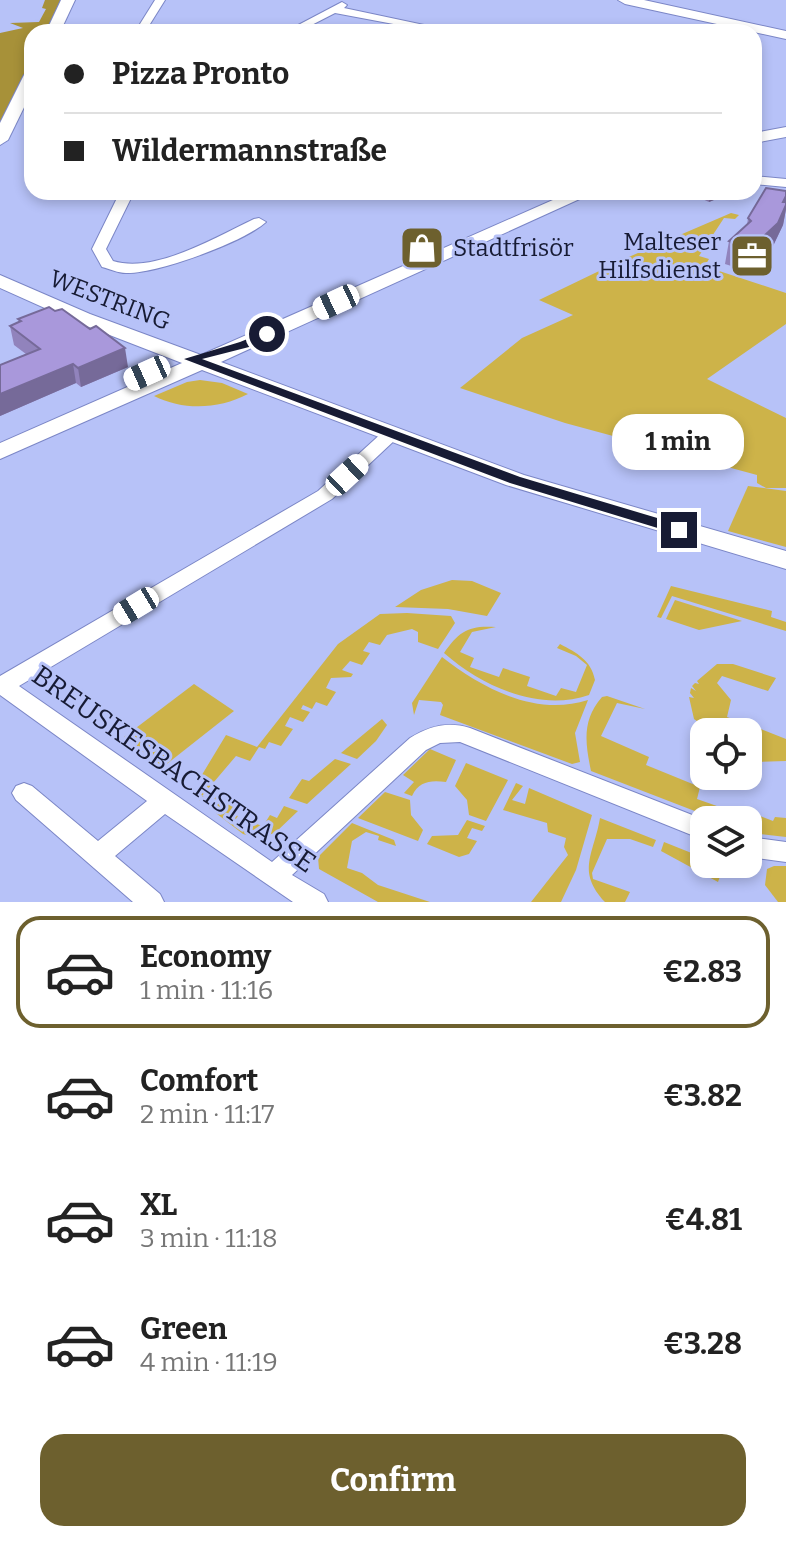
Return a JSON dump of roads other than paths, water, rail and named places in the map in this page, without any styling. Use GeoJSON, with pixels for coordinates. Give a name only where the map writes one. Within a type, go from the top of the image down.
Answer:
{"type":"FeatureCollection","features":[{"type":"Feature","properties":{"kind":"main road"},"geometry":{"type":"LineString","coordinates":[[57,24],[68,0]]}},
{"type":"Feature","properties":{"kind":"main road"},"geometry":{"type":"LineString","coordinates":[[625,0],[735,24]]}},
{"type":"Feature","properties":{"kind":"main road"},"geometry":{"type":"LineString","coordinates":[[762,30],[786,35]]}},
{"type":"Feature","properties":{"kind":"main road"},"geometry":{"type":"LineString","coordinates":[[0,140],[24,91]]}},
{"type":"Feature","properties":{"kind":"main road"},"geometry":{"type":"LineString","coordinates":[[762,136],[786,132]]}},
{"type":"Feature","properties":{"kind":"main road"},"geometry":{"type":"LineString","coordinates":[[0,437],[147,373],[244,345],[568,200]]}},
{"type":"Feature","properties":{"kind":"main road","name":"WESTRING"},"geometry":{"type":"LineString","coordinates":[[0,281],[49,305],[515,480],[786,560]]}},
{"type":"Feature","properties":{"kind":"main road"},"geometry":{"type":"LineString","coordinates":[[0,452],[196,361]]}},
{"type":"Feature","properties":{"kind":"street"},"geometry":{"type":"LineString","coordinates":[[145,24],[160,0]]}},
{"type":"Feature","properties":{"kind":"street"},"geometry":{"type":"LineString","coordinates":[[305,24],[352,0]]}},
{"type":"Feature","properties":{"kind":"street"},"geometry":{"type":"LineString","coordinates":[[333,9],[411,24]]}},
{"type":"Feature","properties":{"kind":"street"},"geometry":{"type":"LineString","coordinates":[[762,181],[786,183]]}},
{"type":"Feature","properties":{"kind":"street"},"geometry":{"type":"LineString","coordinates":[[123,200],[99,249],[105,261],[123,269],[161,265],[259,222]]}},
{"type":"Feature","properties":{"kind":"street"},"geometry":{"type":"LineString","coordinates":[[1,685],[325,495],[390,435]]}},
{"type":"Feature","properties":{"kind":"street","name":"BREUSKESBACHSTRASSE"},"geometry":{"type":"LineString","coordinates":[[1,685],[273,877],[315,902]]}},
{"type":"Feature","properties":{"kind":"street"},"geometry":{"type":"LineString","coordinates":[[273,877],[418,744],[434,733],[448,731],[690,824]]}},
{"type":"Feature","properties":{"kind":"street"},"geometry":{"type":"LineString","coordinates":[[24,793],[151,902]]}},
{"type":"Feature","properties":{"kind":"street"},"geometry":{"type":"LineString","coordinates":[[97,857],[165,800]]}},
{"type":"Feature","properties":{"kind":"street"},"geometry":{"type":"LineString","coordinates":[[762,849],[786,852]]}},
{"type":"Feature","properties":{"kind":"place","name":"Stadtfrisör"},"geometry":{"type":"Point","coordinates":[422,248]}},
{"type":"Feature","properties":{"kind":"place","name":"Malteser Hilfsdienst"},"geometry":{"type":"Point","coordinates":[752,256]}}]}
